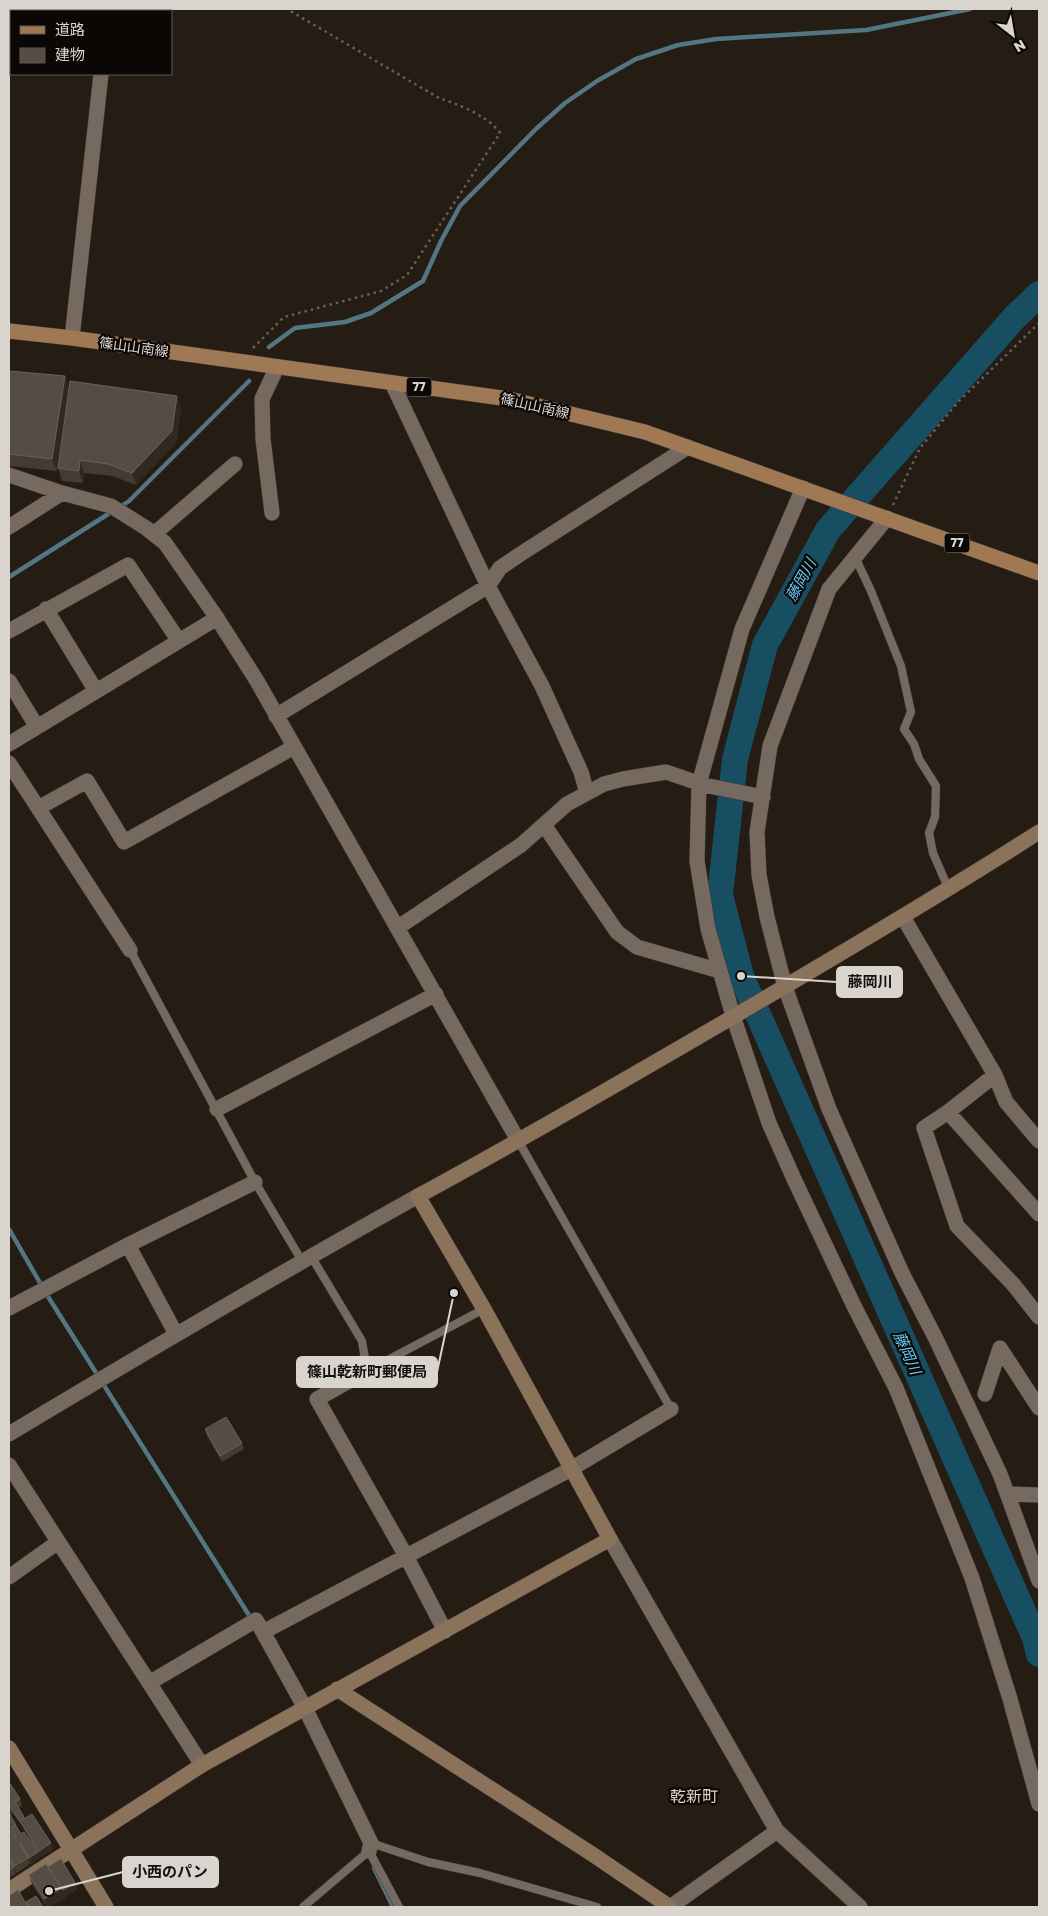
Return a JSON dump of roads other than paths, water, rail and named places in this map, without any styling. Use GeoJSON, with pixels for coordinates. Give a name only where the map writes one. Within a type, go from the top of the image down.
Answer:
{"type":"FeatureCollection","features":[{"type":"Feature","properties":{"kind":"main road","name":"篠山山南線"},"geometry":{"type":"LineString","coordinates":[[9,331],[72,338],[509,399],[645,432],[1039,572]]}},
{"type":"Feature","properties":{"kind":"street"},"geometry":{"type":"LineString","coordinates":[[72,338],[101,75]]}},
{"type":"Feature","properties":{"kind":"street"},"geometry":{"type":"LineString","coordinates":[[272,513],[263,439],[262,398],[277,367]]}},
{"type":"Feature","properties":{"kind":"street"},"geometry":{"type":"LineString","coordinates":[[392,383],[488,586],[542,686],[581,772],[587,793]]}},
{"type":"Feature","properties":{"kind":"street"},"geometry":{"type":"LineString","coordinates":[[276,716],[488,586],[500,568],[519,554],[688,447]]}},
{"type":"Feature","properties":{"kind":"street"},"geometry":{"type":"LineString","coordinates":[[154,534],[234,464]]}},
{"type":"Feature","properties":{"kind":"street"},"geometry":{"type":"LineString","coordinates":[[9,475],[62,493],[111,506],[165,543],[217,618],[276,716],[519,1142]]}},
{"type":"Feature","properties":{"kind":"street"},"geometry":{"type":"LineString","coordinates":[[802,488],[742,629],[702,784],[697,861],[708,929],[720,971],[776,1139],[854,1306],[896,1388],[968,1569],[1010,1699],[1039,1804]]}},
{"type":"Feature","properties":{"kind":"street"},"geometry":{"type":"LineString","coordinates":[[9,526],[62,493]]}},
{"type":"Feature","properties":{"kind":"street"},"geometry":{"type":"LineString","coordinates":[[881,515],[856,557],[829,589],[770,746],[759,796],[757,832],[760,875],[780,990],[829,1109],[902,1273],[936,1339],[1008,1494],[1039,1581]]}},
{"type":"Feature","properties":{"kind":"street"},"geometry":{"type":"LineString","coordinates":[[9,631],[128,565],[179,641]]}},
{"type":"Feature","properties":{"kind":"street"},"geometry":{"type":"LineString","coordinates":[[46,609],[96,692]]}},
{"type":"Feature","properties":{"kind":"street"},"geometry":{"type":"LineString","coordinates":[[9,744],[217,618]]}},
{"type":"Feature","properties":{"kind":"street"},"geometry":{"type":"LineString","coordinates":[[9,681],[36,728]]}},
{"type":"Feature","properties":{"kind":"street"},"geometry":{"type":"LineString","coordinates":[[38,808],[87,781],[124,842],[294,747]]}},
{"type":"Feature","properties":{"kind":"street"},"geometry":{"type":"LineString","coordinates":[[9,763],[130,950]]}},
{"type":"Feature","properties":{"kind":"street"},"geometry":{"type":"LineString","coordinates":[[396,928],[522,845],[567,804],[604,784],[666,772],[702,784],[759,796]]}},
{"type":"Feature","properties":{"kind":"street"},"geometry":{"type":"LineString","coordinates":[[544,825],[617,932],[637,947],[720,971]]}},
{"type":"Feature","properties":{"kind":"street"},"geometry":{"type":"LineString","coordinates":[[9,1434],[306,1258],[519,1142],[780,990],[949,890],[1039,832]]}},
{"type":"Feature","properties":{"kind":"street"},"geometry":{"type":"LineString","coordinates":[[902,917],[995,1075],[1006,1102],[1039,1141]]}},
{"type":"Feature","properties":{"kind":"street"},"geometry":{"type":"LineString","coordinates":[[217,1109],[436,994]]}},
{"type":"Feature","properties":{"kind":"street"},"geometry":{"type":"LineString","coordinates":[[995,1075],[948,1112],[924,1128],[957,1226],[1013,1284],[1039,1317]]}},
{"type":"Feature","properties":{"kind":"street"},"geometry":{"type":"LineString","coordinates":[[948,1112],[1039,1214]]}},
{"type":"Feature","properties":{"kind":"street"},"geometry":{"type":"LineString","coordinates":[[9,1308],[128,1245],[255,1182]]}},
{"type":"Feature","properties":{"kind":"street"},"geometry":{"type":"LineString","coordinates":[[418,1196],[484,1309],[610,1539],[777,1831],[860,1907]]}},
{"type":"Feature","properties":{"kind":"street"},"geometry":{"type":"LineString","coordinates":[[128,1245],[176,1334]]}},
{"type":"Feature","properties":{"kind":"street"},"geometry":{"type":"LineString","coordinates":[[985,1394],[1000,1348],[1039,1408]]}},
{"type":"Feature","properties":{"kind":"street"},"geometry":{"type":"LineString","coordinates":[[367,1371],[317,1399],[406,1556],[445,1631]]}},
{"type":"Feature","properties":{"kind":"street"},"geometry":{"type":"LineString","coordinates":[[263,1632],[571,1469],[671,1409]]}},
{"type":"Feature","properties":{"kind":"street"},"geometry":{"type":"LineString","coordinates":[[9,1465],[202,1765]]}},
{"type":"Feature","properties":{"kind":"street"},"geometry":{"type":"LineString","coordinates":[[1008,1494],[1039,1495]]}},
{"type":"Feature","properties":{"kind":"street"},"geometry":{"type":"LineString","coordinates":[[9,1890],[202,1765],[610,1539]]}},
{"type":"Feature","properties":{"kind":"street"},"geometry":{"type":"LineString","coordinates":[[9,1577],[58,1542]]}},
{"type":"Feature","properties":{"kind":"street"},"geometry":{"type":"LineString","coordinates":[[149,1683],[256,1620],[305,1708],[370,1847]]}},
{"type":"Feature","properties":{"kind":"street"},"geometry":{"type":"LineString","coordinates":[[337,1689],[592,1854],[670,1907],[777,1831]]}},
{"type":"Feature","properties":{"kind":"street"},"geometry":{"type":"LineString","coordinates":[[9,1748],[106,1907]]}},
{"type":"Feature","properties":{"kind":"lane"},"geometry":{"type":"LineString","coordinates":[[856,557],[901,666],[911,712],[904,729],[914,744],[919,759],[936,786],[935,817],[929,833],[933,853],[949,890]]}},
{"type":"Feature","properties":{"kind":"lane"},"geometry":{"type":"LineString","coordinates":[[130,950],[255,1182],[362,1341],[367,1371],[484,1309]]}},
{"type":"Feature","properties":{"kind":"lane"},"geometry":{"type":"LineString","coordinates":[[519,1142],[671,1409]]}},
{"type":"Feature","properties":{"kind":"lane"},"geometry":{"type":"LineString","coordinates":[[303,1907],[370,1847]]}},
{"type":"Feature","properties":{"kind":"lane"},"geometry":{"type":"LineString","coordinates":[[370,1847],[399,1907]]}},
{"type":"Feature","properties":{"kind":"lane"},"geometry":{"type":"LineString","coordinates":[[370,1847],[480,1874],[597,1907]]}},
{"type":"Feature","properties":{"kind":"waterway"},"geometry":{"type":"LineString","coordinates":[[269,347],[295,328],[345,322],[371,313],[423,281],[441,241],[460,206],[537,128],[565,103],[597,81],[636,59],[678,45],[716,39],[866,30],[970,9]]}},
{"type":"Feature","properties":{"kind":"waterway","name":"藤岡川"},"geometry":{"type":"LineString","coordinates":[[1039,294],[1014,318],[828,530],[765,645],[735,759],[720,895],[741,976],[1035,1638],[1039,1654]]}},
{"type":"Feature","properties":{"kind":"waterway"},"geometry":{"type":"LineString","coordinates":[[120,507],[129,501],[249,381]]}},
{"type":"Feature","properties":{"kind":"waterway"},"geometry":{"type":"LineString","coordinates":[[9,577],[113,511]]}},
{"type":"Feature","properties":{"kind":"waterway"},"geometry":{"type":"LineString","coordinates":[[9,1229],[47,1295],[252,1620]]}},
{"type":"Feature","properties":{"kind":"waterway"},"geometry":{"type":"LineString","coordinates":[[374,1868],[393,1907]]}},
{"type":"Feature","properties":{"kind":"place","name":"藤岡川"},"geometry":{"type":"Point","coordinates":[741,976]}},
{"type":"Feature","properties":{"kind":"place","name":"篠山乾新町郵便局"},"geometry":{"type":"Point","coordinates":[454,1293]}},
{"type":"Feature","properties":{"kind":"place","name":"小西のパン"},"geometry":{"type":"Point","coordinates":[49,1891]}},
{"type":"Feature","properties":{"kind":"district","name":"乾新町"},"geometry":{"type":"Point","coordinates":[694,1796]}}]}
